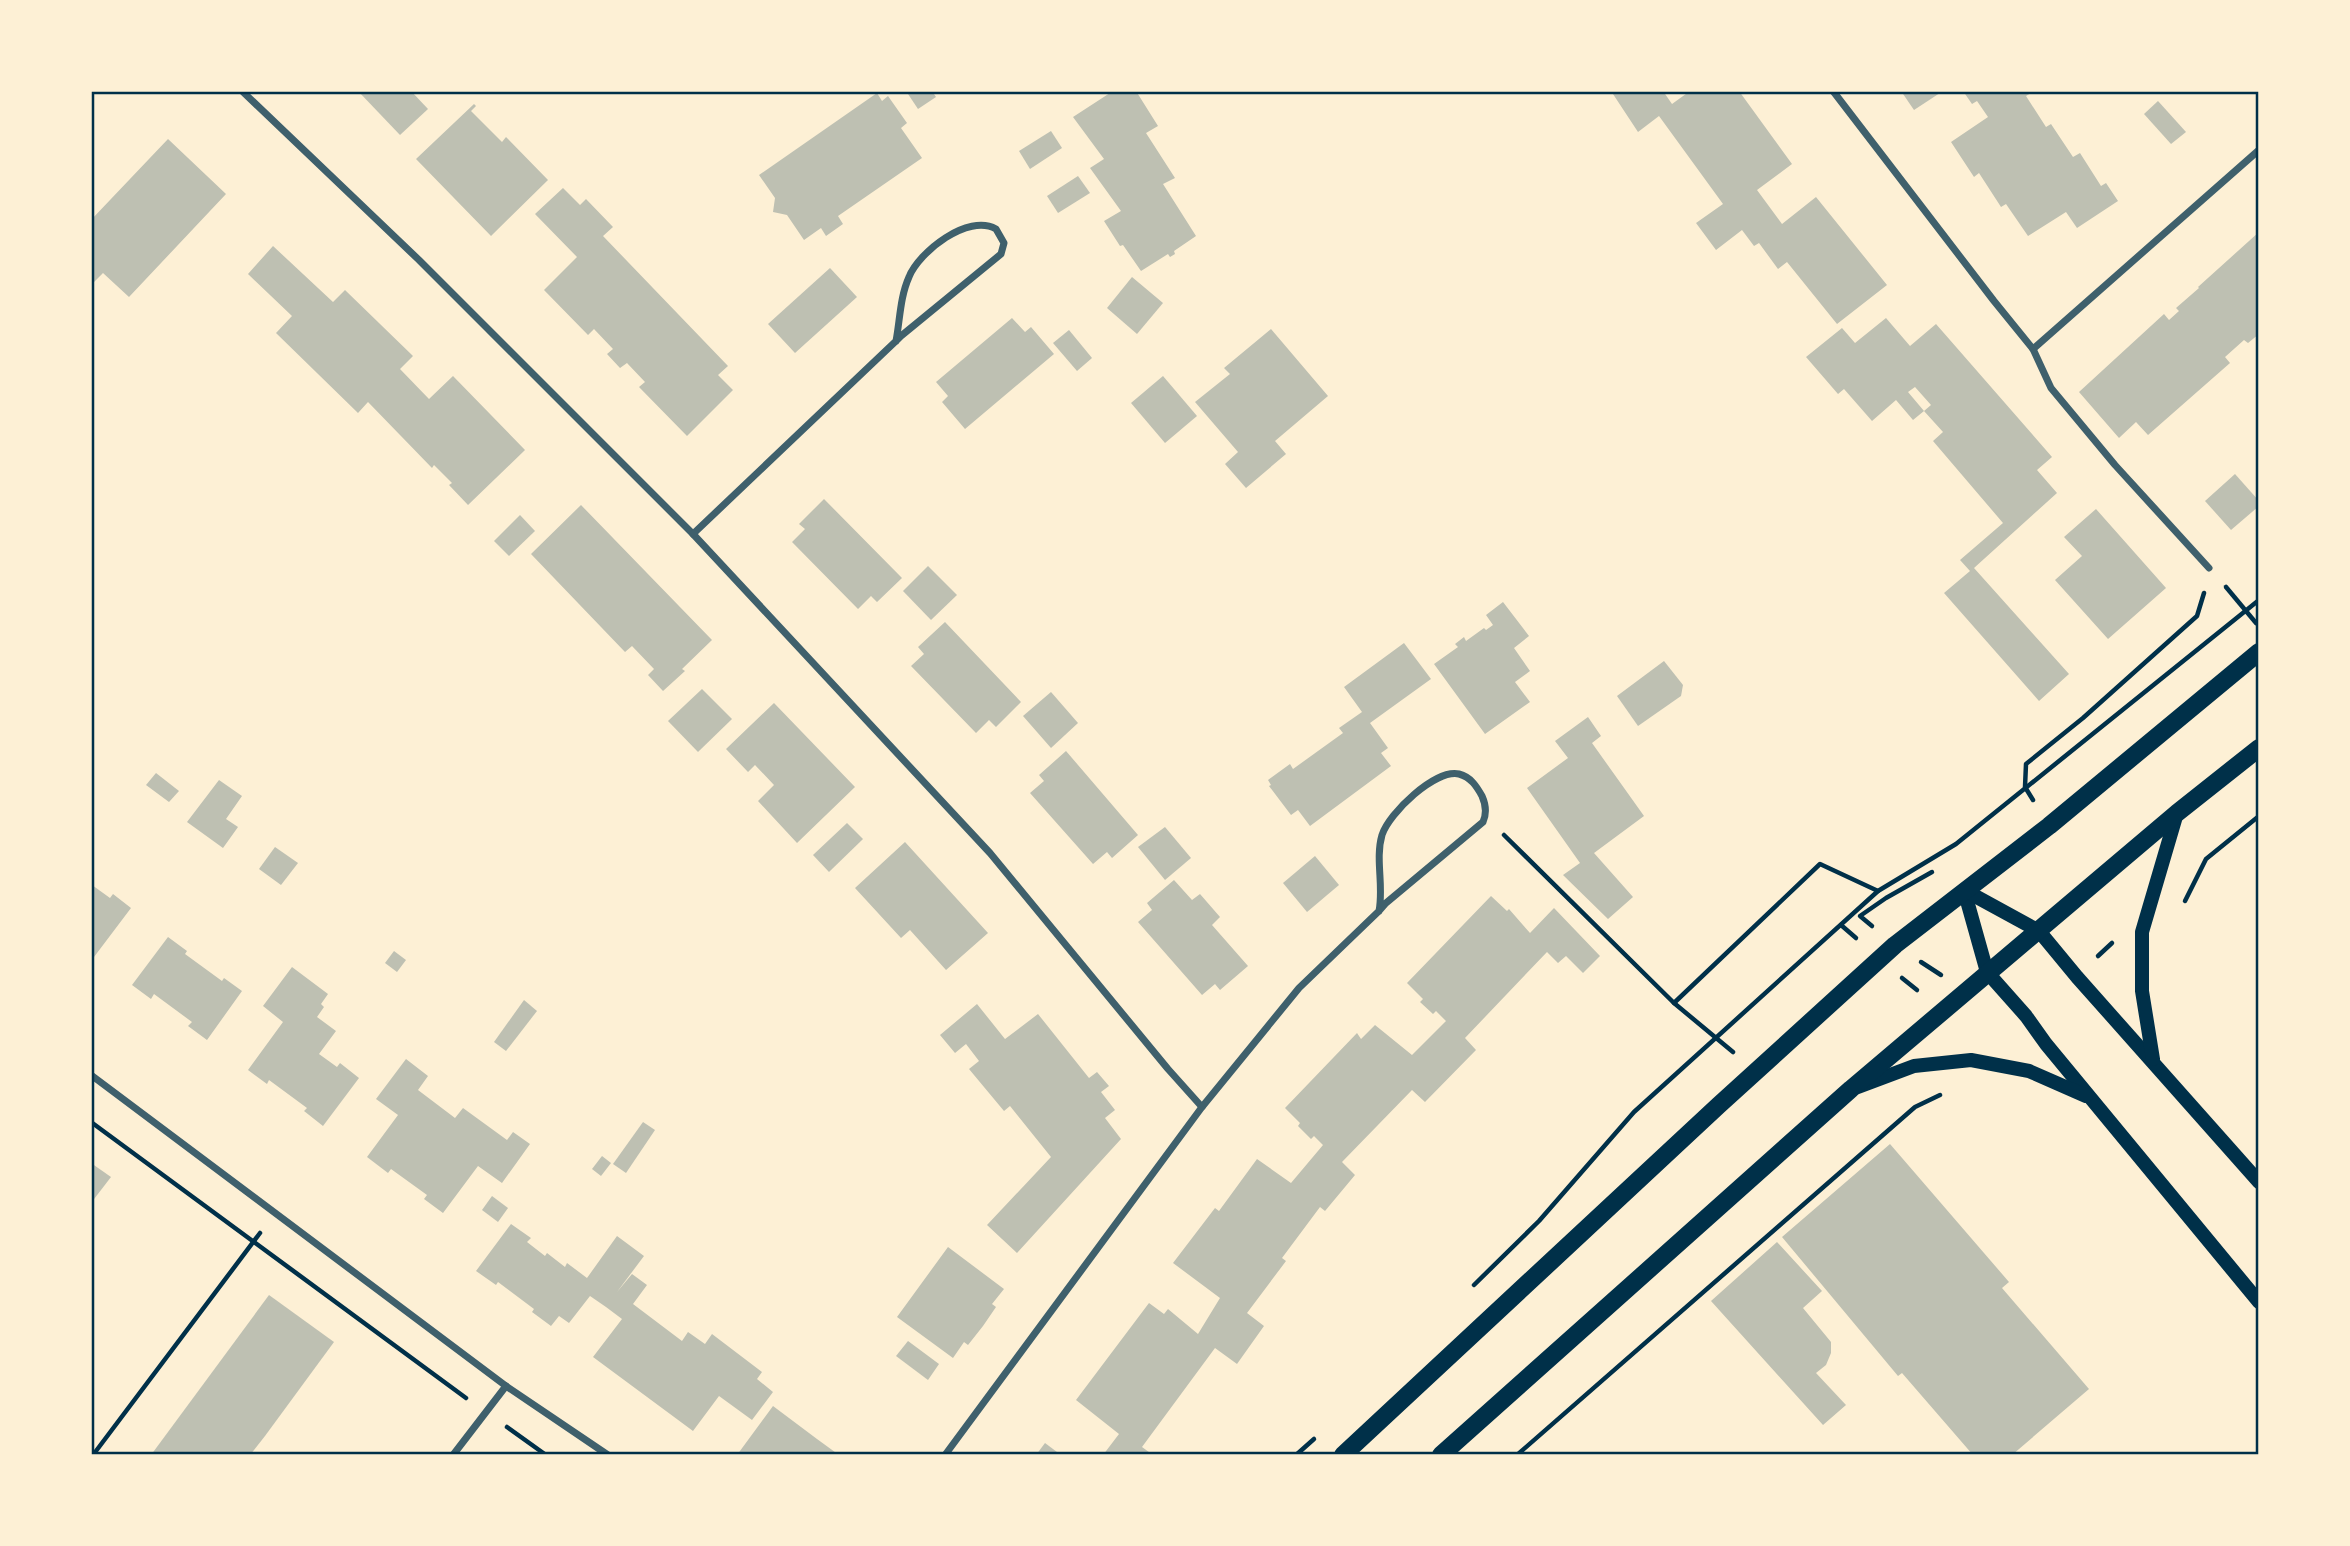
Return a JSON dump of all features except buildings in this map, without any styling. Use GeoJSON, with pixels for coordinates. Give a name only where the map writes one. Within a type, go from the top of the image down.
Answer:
{"type":"FeatureCollection","features":[{"type":"Feature","properties":{"kind":"main road"},"geometry":{"type":"LineString","coordinates":[[1343,1455],[1879,960],[1964,890],[2049,826],[2259,652]]}},
{"type":"Feature","properties":{"kind":"main road"},"geometry":{"type":"LineString","coordinates":[[1441,1455],[1851,1089],[2177,813],[2259,748]]}},
{"type":"Feature","properties":{"kind":"main road"},"geometry":{"type":"LineString","coordinates":[[2153,1061],[2142,992],[2142,932],[2177,813]]}},
{"type":"Feature","properties":{"kind":"main road"},"geometry":{"type":"LineString","coordinates":[[1964,890],[2039,931],[2259,1182]]}},
{"type":"Feature","properties":{"kind":"main road"},"geometry":{"type":"LineString","coordinates":[[1964,890],[1987,972],[2026,1016],[2259,1302]]}},
{"type":"Feature","properties":{"kind":"main road"},"geometry":{"type":"LineString","coordinates":[[1851,1089],[1914,1066],[1970,1060],[2029,1071],[2091,1098]]}},
{"type":"Feature","properties":{"kind":"street"},"geometry":{"type":"LineString","coordinates":[[242,91],[419,260],[693,534],[990,853],[1202,1107]]}},
{"type":"Feature","properties":{"kind":"street"},"geometry":{"type":"LineString","coordinates":[[1833,91],[2033,349],[2051,388],[2115,466],[2209,568]]}},
{"type":"Feature","properties":{"kind":"street"},"geometry":{"type":"LineString","coordinates":[[2033,349],[2259,150]]}},
{"type":"Feature","properties":{"kind":"street"},"geometry":{"type":"LineString","coordinates":[[693,534],[896,341],[1001,254],[1004,243],[996,229],[980,224],[966,227],[921,257],[904,292],[896,341]]}},
{"type":"Feature","properties":{"kind":"street"},"geometry":{"type":"LineString","coordinates":[[945,1455],[1202,1107],[1299,988],[1379,911],[1483,822],[1485,807],[1472,780],[1458,774],[1438,778],[1402,805],[1391,818],[1382,836],[1379,911]]}},
{"type":"Feature","properties":{"kind":"street"},"geometry":{"type":"LineString","coordinates":[[91,1075],[506,1386],[608,1455]]}},
{"type":"Feature","properties":{"kind":"street"},"geometry":{"type":"LineString","coordinates":[[453,1455],[506,1386]]}},
{"type":"Feature","properties":{"kind":"path"},"geometry":{"type":"LineString","coordinates":[[2209,568],[2259,626]]}},
{"type":"Feature","properties":{"kind":"path"},"geometry":{"type":"LineString","coordinates":[[2025,787],[2026,764],[2197,616],[2209,568]]}},
{"type":"Feature","properties":{"kind":"path"},"geometry":{"type":"LineString","coordinates":[[1471,1288],[1539,1221],[1634,1112],[1878,891],[1956,844],[2259,600]]}},
{"type":"Feature","properties":{"kind":"path"},"geometry":{"type":"LineString","coordinates":[[2142,932],[2177,918],[2206,859],[2259,816]]}},
{"type":"Feature","properties":{"kind":"path"},"geometry":{"type":"LineString","coordinates":[[1485,817],[1674,1003],[1756,1072]]}},
{"type":"Feature","properties":{"kind":"path"},"geometry":{"type":"LineString","coordinates":[[1674,1003],[1820,864],[1878,891]]}},
{"type":"Feature","properties":{"kind":"path"},"geometry":{"type":"LineString","coordinates":[[1841,925],[1879,960],[1943,1011]]}},
{"type":"Feature","properties":{"kind":"path"},"geometry":{"type":"LineString","coordinates":[[1517,1455],[1915,1107],[1960,1086],[1970,1060]]}},
{"type":"Feature","properties":{"kind":"path"},"geometry":{"type":"LineString","coordinates":[[91,1122],[546,1455]]}},
{"type":"Feature","properties":{"kind":"path"},"geometry":{"type":"LineString","coordinates":[[93,1455],[275,1213]]}},
{"type":"Feature","properties":{"kind":"path"},"geometry":{"type":"LineString","coordinates":[[1296,1455],[1315,1438]]}}]}
